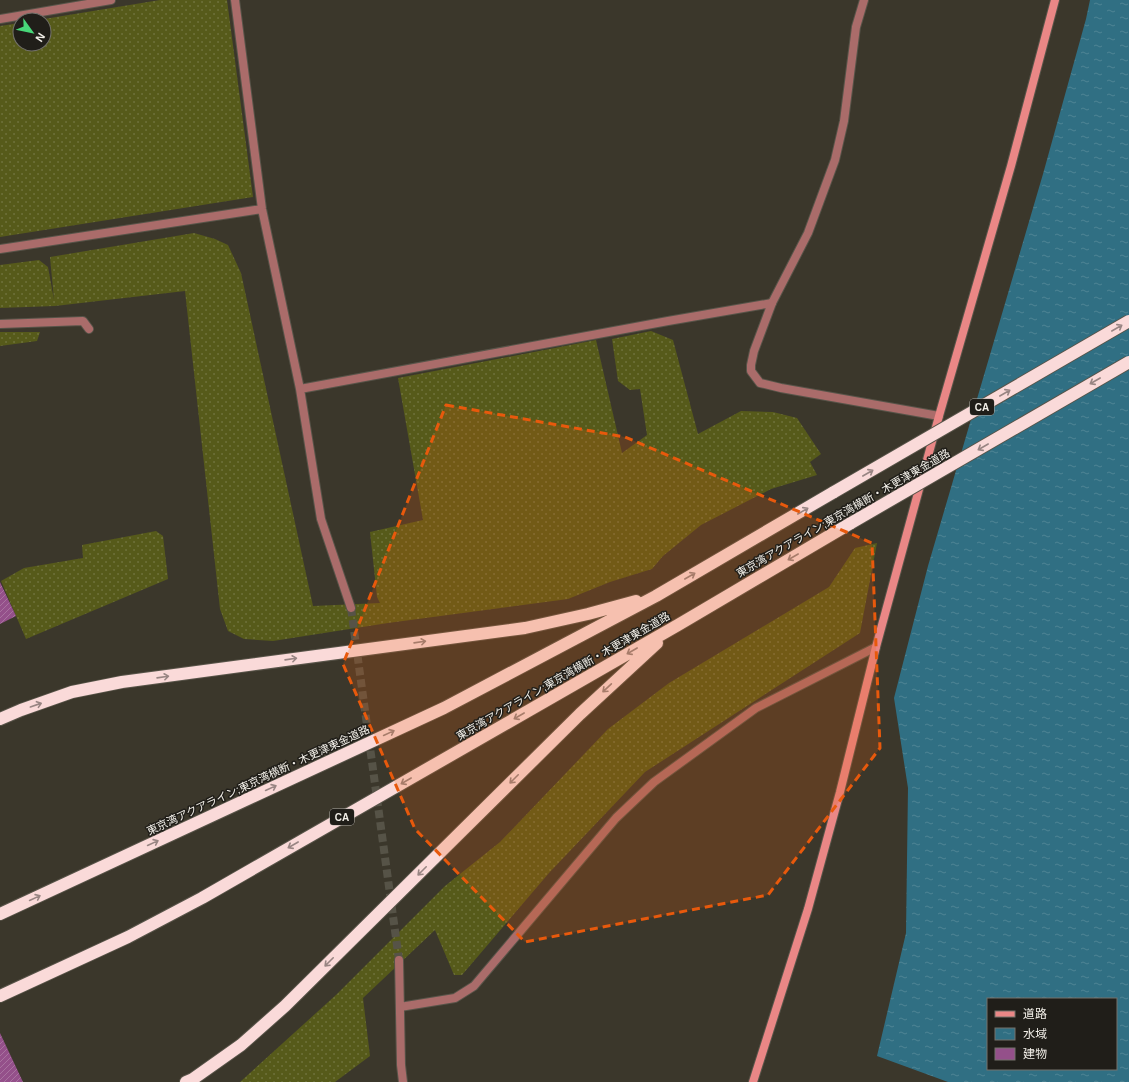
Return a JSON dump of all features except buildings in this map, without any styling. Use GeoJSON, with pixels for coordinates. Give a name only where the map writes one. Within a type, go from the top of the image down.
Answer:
{"type":"FeatureCollection","features":[{"type":"Feature","properties":{"kind":"highway","name":"東京湾アクアライン;東京湾横断・木更津東金道路"},"geometry":{"type":"LineString","coordinates":[[0,914],[444,708],[656,596],[1129,321]]}},
{"type":"Feature","properties":{"kind":"highway","name":"東京湾アクアライン;東京湾横断・木更津東金道路"},"geometry":{"type":"LineString","coordinates":[[0,996],[128,937],[202,898],[678,625],[1129,362]]}},
{"type":"Feature","properties":{"kind":"highway","name":"CA"},"geometry":{"type":"LineString","coordinates":[[0,719],[72,692],[122,682],[525,628],[588,614],[656,596]]}},
{"type":"Feature","properties":{"kind":"highway","name":"CA"},"geometry":{"type":"LineString","coordinates":[[186,1082],[241,1045],[285,1006],[580,714],[678,625]]}},
{"type":"Feature","properties":{"kind":"street"},"geometry":{"type":"LineString","coordinates":[[0,19],[111,0]]}},
{"type":"Feature","properties":{"kind":"street"},"geometry":{"type":"LineString","coordinates":[[235,0],[262,209],[300,390],[321,520],[351,608]]}},
{"type":"Feature","properties":{"kind":"street"},"geometry":{"type":"LineString","coordinates":[[864,0],[856,27],[844,121],[835,160],[808,234],[772,303],[754,351],[751,371],[760,383],[939,416]]}},
{"type":"Feature","properties":{"kind":"street"},"geometry":{"type":"LineString","coordinates":[[753,1082],[808,909],[840,792],[876,647],[939,416],[1011,166],[1055,0]]}},
{"type":"Feature","properties":{"kind":"street"},"geometry":{"type":"LineString","coordinates":[[0,249],[262,209]]}},
{"type":"Feature","properties":{"kind":"street"},"geometry":{"type":"LineString","coordinates":[[300,390],[772,303]]}},
{"type":"Feature","properties":{"kind":"street"},"geometry":{"type":"LineString","coordinates":[[0,324],[83,321],[89,329]]}},
{"type":"Feature","properties":{"kind":"street"},"geometry":{"type":"LineString","coordinates":[[400,1007],[455,998],[474,986],[616,818],[654,782],[756,708],[876,647]]}},
{"type":"Feature","properties":{"kind":"street"},"geometry":{"type":"LineString","coordinates":[[399,960],[401,1065],[403,1082]]}},
{"type":"Feature","properties":{"kind":"highlighted area"},"geometry":{"type":"Polygon","coordinates":[[[446,405],[625,437],[872,543],[880,748],[768,895],[525,942],[415,829],[343,664],[446,405]]]}},
{"type":"Feature","properties":{"kind":"green space"},"geometry":{"type":"Polygon","coordinates":[[[160,0],[227,0],[253,197],[0,237],[0,26],[12,24],[12,52],[52,52],[52,18],[160,0]]]}},
{"type":"Feature","properties":{"kind":"green space"},"geometry":{"type":"Polygon","coordinates":[[[194,233],[215,239],[228,245],[241,273],[313,606],[380,603],[377,597],[370,532],[423,520],[398,378],[596,340],[622,453],[647,435],[640,389],[630,390],[618,381],[612,339],[651,331],[673,340],[698,434],[741,411],[773,412],[797,418],[821,454],[810,462],[817,475],[771,489],[701,525],[663,556],[652,569],[610,582],[568,599],[388,623],[273,641],[244,639],[228,631],[220,609],[185,291],[55,306],[0,308],[0,265],[39,260],[48,267],[54,300],[50,257],[194,233]]]}},
{"type":"Feature","properties":{"kind":"green space"},"geometry":{"type":"Polygon","coordinates":[[[0,332],[40,332],[37,341],[0,346],[0,332]]]}},
{"type":"Feature","properties":{"kind":"green space"},"geometry":{"type":"Polygon","coordinates":[[[156,531],[163,536],[168,579],[26,639],[1,581],[24,568],[83,558],[82,545],[156,531]]]}},
{"type":"Feature","properties":{"kind":"green space"},"geometry":{"type":"Polygon","coordinates":[[[877,543],[860,633],[645,772],[549,873],[462,975],[454,975],[435,930],[363,998],[370,1056],[335,1082],[240,1082],[337,994],[445,886],[500,842],[608,729],[669,683],[829,587],[855,548],[877,543]]]}},
{"type":"Feature","properties":{"kind":"water"},"geometry":{"type":"Polygon","coordinates":[[[1090,0],[1129,0],[1129,1082],[948,1082],[877,1056],[906,933],[908,788],[894,698],[928,566],[1043,174],[1090,0]]]}},
{"type":"Feature","properties":{"kind":"tunnel"},"geometry":{"type":"LineString","coordinates":[[351,608],[399,960]]}}]}
